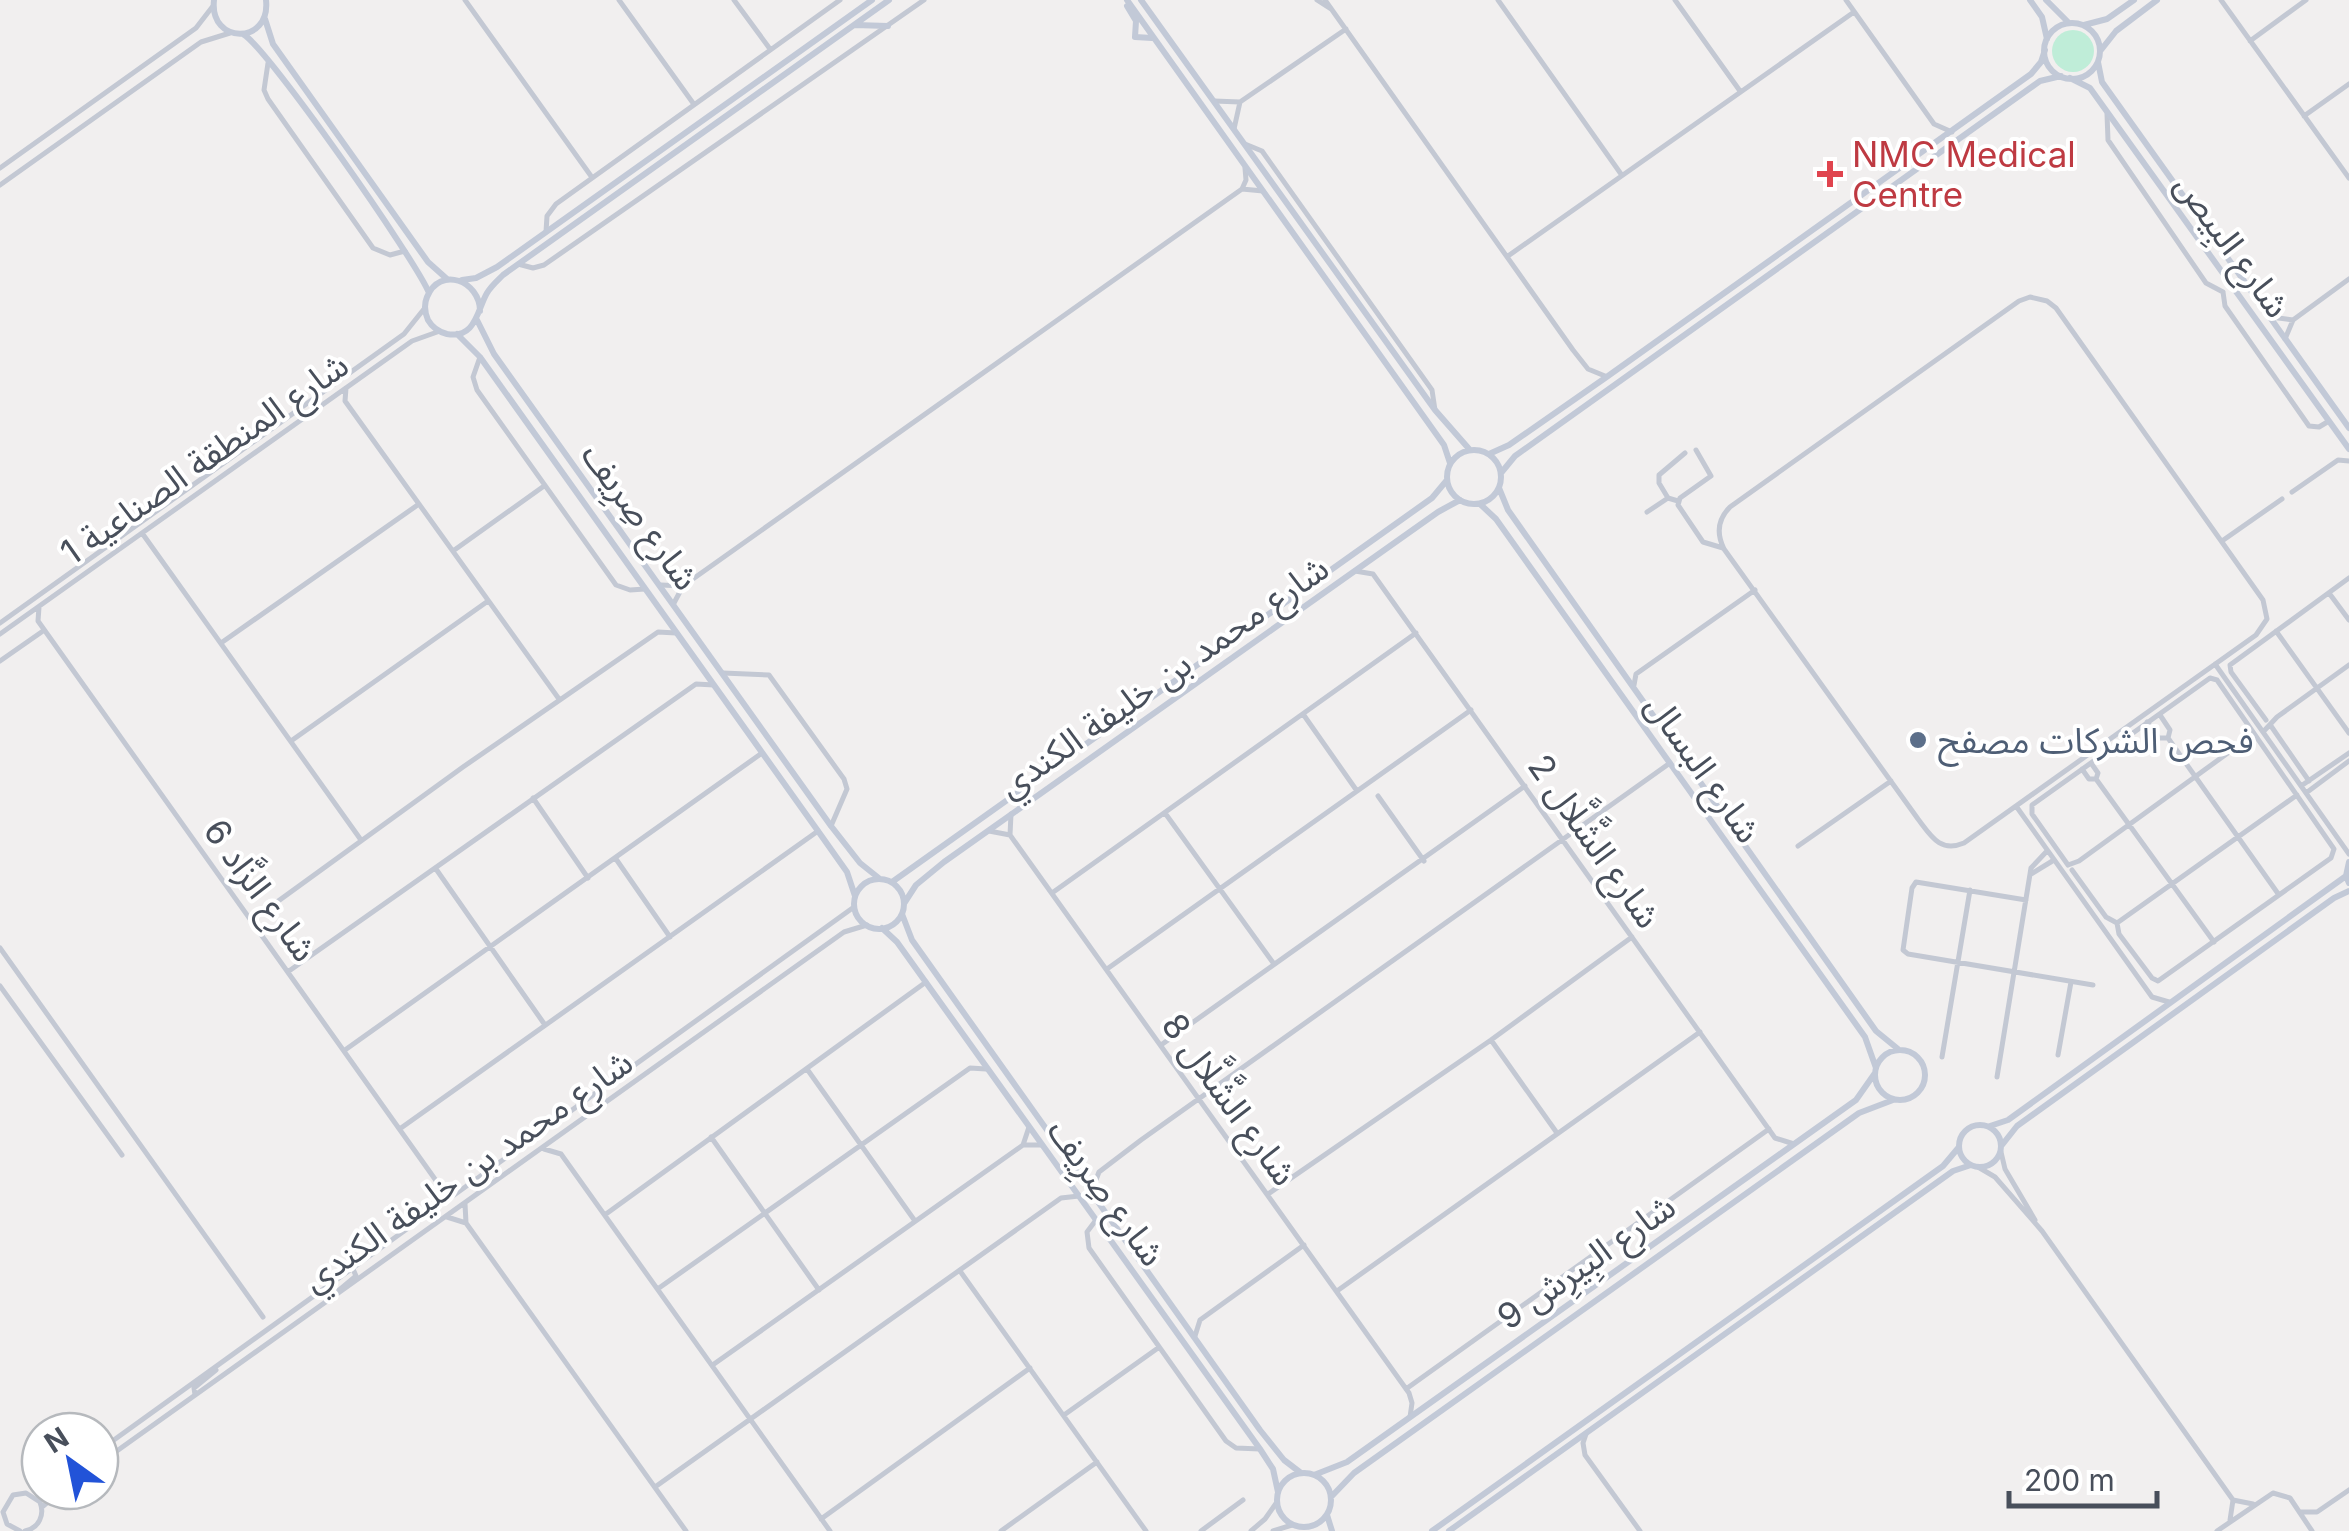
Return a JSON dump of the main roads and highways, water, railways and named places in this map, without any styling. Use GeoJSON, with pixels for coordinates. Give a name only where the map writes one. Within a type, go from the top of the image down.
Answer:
{"type":"FeatureCollection","features":[{"type":"Feature","properties":{"kind":"place","name":"NMC Medical Centre"},"geometry":{"type":"Point","coordinates":[1830,174]}},
{"type":"Feature","properties":{"kind":"place","name":"فحص الشركات مصفح"},"geometry":{"type":"Point","coordinates":[1918,740]}}]}
